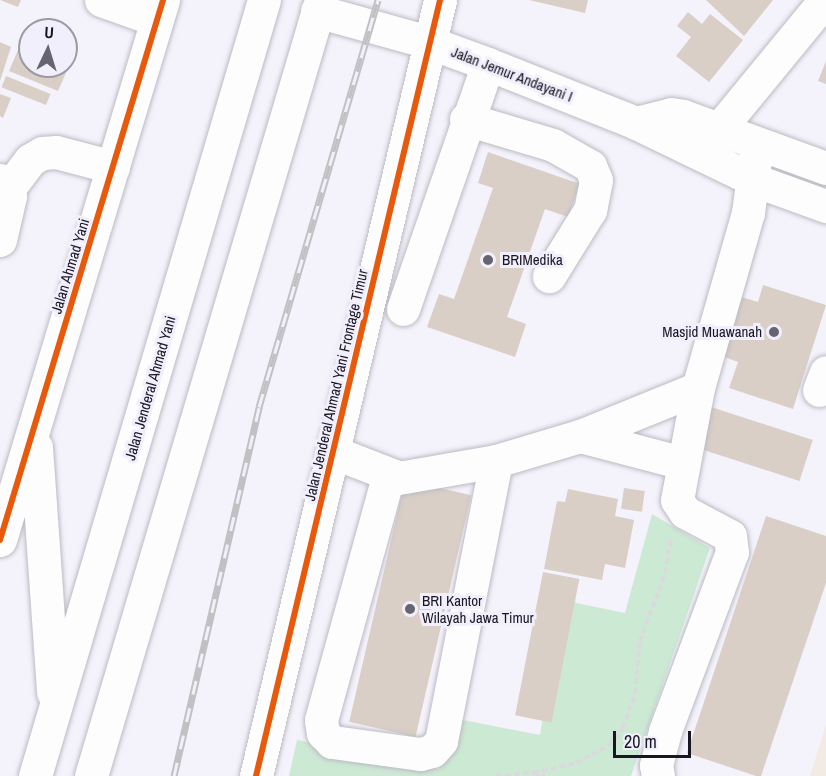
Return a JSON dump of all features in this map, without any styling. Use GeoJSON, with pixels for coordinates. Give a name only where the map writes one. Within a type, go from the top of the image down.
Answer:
{"type":"FeatureCollection","features":[{"type":"Feature","properties":{"kind":"main road"},"geometry":{"type":"LineString","coordinates":[[101,0],[160,10]]}},
{"type":"Feature","properties":{"kind":"main road","name":"Jalan Jenderal Ahmad Yani"},"geometry":{"type":"LineString","coordinates":[[34,776],[264,0]]}},
{"type":"Feature","properties":{"kind":"main road","name":"Jalan Jenderal Ahmad Yani Frontage Timur"},"geometry":{"type":"LineString","coordinates":[[256,776],[428,42],[440,0]]}},
{"type":"Feature","properties":{"kind":"main road"},"geometry":{"type":"LineString","coordinates":[[718,129],[825,0]]}},
{"type":"Feature","properties":{"kind":"main road"},"geometry":{"type":"LineString","coordinates":[[91,776],[319,6]]}},
{"type":"Feature","properties":{"kind":"main road","name":"Jalan Jemur Andayani I"},"geometry":{"type":"LineString","coordinates":[[319,6],[488,64],[636,123],[754,180],[826,206]]}},
{"type":"Feature","properties":{"kind":"main road","name":"Jalan Ahmad Yani"},"geometry":{"type":"LineString","coordinates":[[0,540],[160,10]]}},
{"type":"Feature","properties":{"kind":"main road"},"geometry":{"type":"LineString","coordinates":[[403,309],[466,118],[488,64]]}},
{"type":"Feature","properties":{"kind":"main road"},"geometry":{"type":"LineString","coordinates":[[636,123],[671,114],[826,168]]}},
{"type":"Feature","properties":{"kind":"main road"},"geometry":{"type":"LineString","coordinates":[[466,118],[553,145],[590,166],[596,180],[590,210],[549,276]]}},
{"type":"Feature","properties":{"kind":"main road"},"geometry":{"type":"LineString","coordinates":[[658,776],[656,765],[665,731],[733,543],[730,536],[685,512],[677,500],[698,388],[748,213],[754,180],[751,165],[757,145]]}},
{"type":"Feature","properties":{"kind":"main road"},"geometry":{"type":"LineString","coordinates":[[0,240],[10,203],[4,184],[30,160],[42,153],[56,152],[113,167]]}},
{"type":"Feature","properties":{"kind":"main road"},"geometry":{"type":"LineString","coordinates":[[333,452],[395,476],[496,461],[580,436],[698,388]]}},
{"type":"Feature","properties":{"kind":"main road"},"geometry":{"type":"LineString","coordinates":[[34,426],[55,711]]}},
{"type":"Feature","properties":{"kind":"main road"},"geometry":{"type":"LineString","coordinates":[[580,436],[683,463]]}},
{"type":"Feature","properties":{"kind":"main road"},"geometry":{"type":"LineString","coordinates":[[395,476],[381,491],[321,720],[322,733],[332,742],[420,754],[432,751],[441,741],[496,461]]}},
{"type":"Feature","properties":{"kind":"path"},"geometry":{"type":"LineString","coordinates":[[496,776],[533,773],[576,763],[608,746],[623,728],[635,693],[640,641],[665,573],[677,500]]}},
{"type":"Feature","properties":{"kind":"path"},"geometry":{"type":"LineString","coordinates":[[533,773],[545,776]]}},
{"type":"Feature","properties":{"kind":"shaded area"},"geometry":{"type":"Polygon","coordinates":[[[826,725],[826,776],[810,776],[826,725]]]}},
{"type":"Feature","properties":{"kind":"green space"},"geometry":{"type":"Polygon","coordinates":[[[652,514],[710,548],[631,776],[289,776],[297,740],[439,769],[453,718],[540,735],[562,600],[625,613],[652,514]]]}},
{"type":"Feature","properties":{"kind":"building"},"geometry":{"type":"Polygon","coordinates":[[[0,0],[21,0],[18,7],[0,0]]]}},
{"type":"Feature","properties":{"kind":"building"},"geometry":{"type":"Polygon","coordinates":[[[529,0],[588,0],[585,13],[529,0]]]}},
{"type":"Feature","properties":{"kind":"building"},"geometry":{"type":"Polygon","coordinates":[[[706,0],[773,0],[744,36],[706,0]]]}},
{"type":"Feature","properties":{"kind":"building"},"geometry":{"type":"Polygon","coordinates":[[[688,12],[702,24],[710,14],[743,40],[709,82],[676,56],[691,37],[677,26],[688,12]]]}},
{"type":"Feature","properties":{"kind":"building"},"geometry":{"type":"Polygon","coordinates":[[[0,42],[11,47],[0,81],[0,42]]]}},
{"type":"Feature","properties":{"kind":"building"},"geometry":{"type":"Polygon","coordinates":[[[18,50],[18,75],[9,71],[18,50]]]}},
{"type":"Feature","properties":{"kind":"building"},"geometry":{"type":"Polygon","coordinates":[[[826,61],[826,84],[818,81],[826,61]]]}},
{"type":"Feature","properties":{"kind":"building"},"geometry":{"type":"Polygon","coordinates":[[[6,76],[51,94],[46,105],[2,87],[6,76]]]}},
{"type":"Feature","properties":{"kind":"building"},"geometry":{"type":"Polygon","coordinates":[[[26,78],[64,78],[58,91],[26,78]]]}},
{"type":"Feature","properties":{"kind":"building"},"geometry":{"type":"Polygon","coordinates":[[[0,94],[11,98],[3,118],[0,116],[0,94]]]}},
{"type":"Feature","properties":{"kind":"building"},"geometry":{"type":"Polygon","coordinates":[[[488,152],[580,184],[568,217],[545,209],[507,317],[526,324],[515,357],[427,327],[439,294],[454,299],[493,188],[478,183],[488,152]]]}},
{"type":"Feature","properties":{"kind":"building","name":"Masjid Muawanah"},"geometry":{"type":"Polygon","coordinates":[[[763,285],[826,305],[793,409],[729,388],[738,362],[722,356],[742,297],[758,302],[763,285]]]}},
{"type":"Feature","properties":{"kind":"building"},"geometry":{"type":"Polygon","coordinates":[[[711,407],[813,440],[799,481],[698,448],[711,407]]]}},
{"type":"Feature","properties":{"kind":"building","name":"BRI Kantor Wilayah Jawa Timur"},"geometry":{"type":"Polygon","coordinates":[[[405,480],[471,495],[415,737],[349,722],[405,480]]]}},
{"type":"Feature","properties":{"kind":"building"},"geometry":{"type":"Polygon","coordinates":[[[624,488],[645,491],[642,512],[621,509],[624,488]]]}},
{"type":"Feature","properties":{"kind":"building"},"geometry":{"type":"Polygon","coordinates":[[[568,489],[618,499],[615,516],[634,520],[625,568],[605,564],[602,580],[544,569],[557,501],[565,502],[568,489]]]}},
{"type":"Feature","properties":{"kind":"building"},"geometry":{"type":"Polygon","coordinates":[[[766,516],[826,536],[826,583],[761,776],[756,776],[687,753],[766,516]]]}},
{"type":"Feature","properties":{"kind":"building"},"geometry":{"type":"Polygon","coordinates":[[[543,572],[579,579],[551,722],[515,715],[543,572]]]}},
{"type":"Feature","properties":{"kind":"railway"},"geometry":{"type":"LineString","coordinates":[[174,776],[259,407],[378,0]]}},
{"type":"Feature","properties":{"kind":"cycle path"},"geometry":{"type":"LineString","coordinates":[[0,540],[163,0]]}},
{"type":"Feature","properties":{"kind":"cycle path"},"geometry":{"type":"LineString","coordinates":[[256,776],[440,0]]}},
{"type":"Feature","properties":{"kind":"place","name":"BRIMedika"},"geometry":{"type":"Point","coordinates":[488,260]}},
{"type":"Feature","properties":{"kind":"place","name":"Masjid Muawanah"},"geometry":{"type":"Point","coordinates":[774,332]}},
{"type":"Feature","properties":{"kind":"place","name":"BRI Kantor Wilayah Jawa Timur"},"geometry":{"type":"Point","coordinates":[410,609]}}]}
